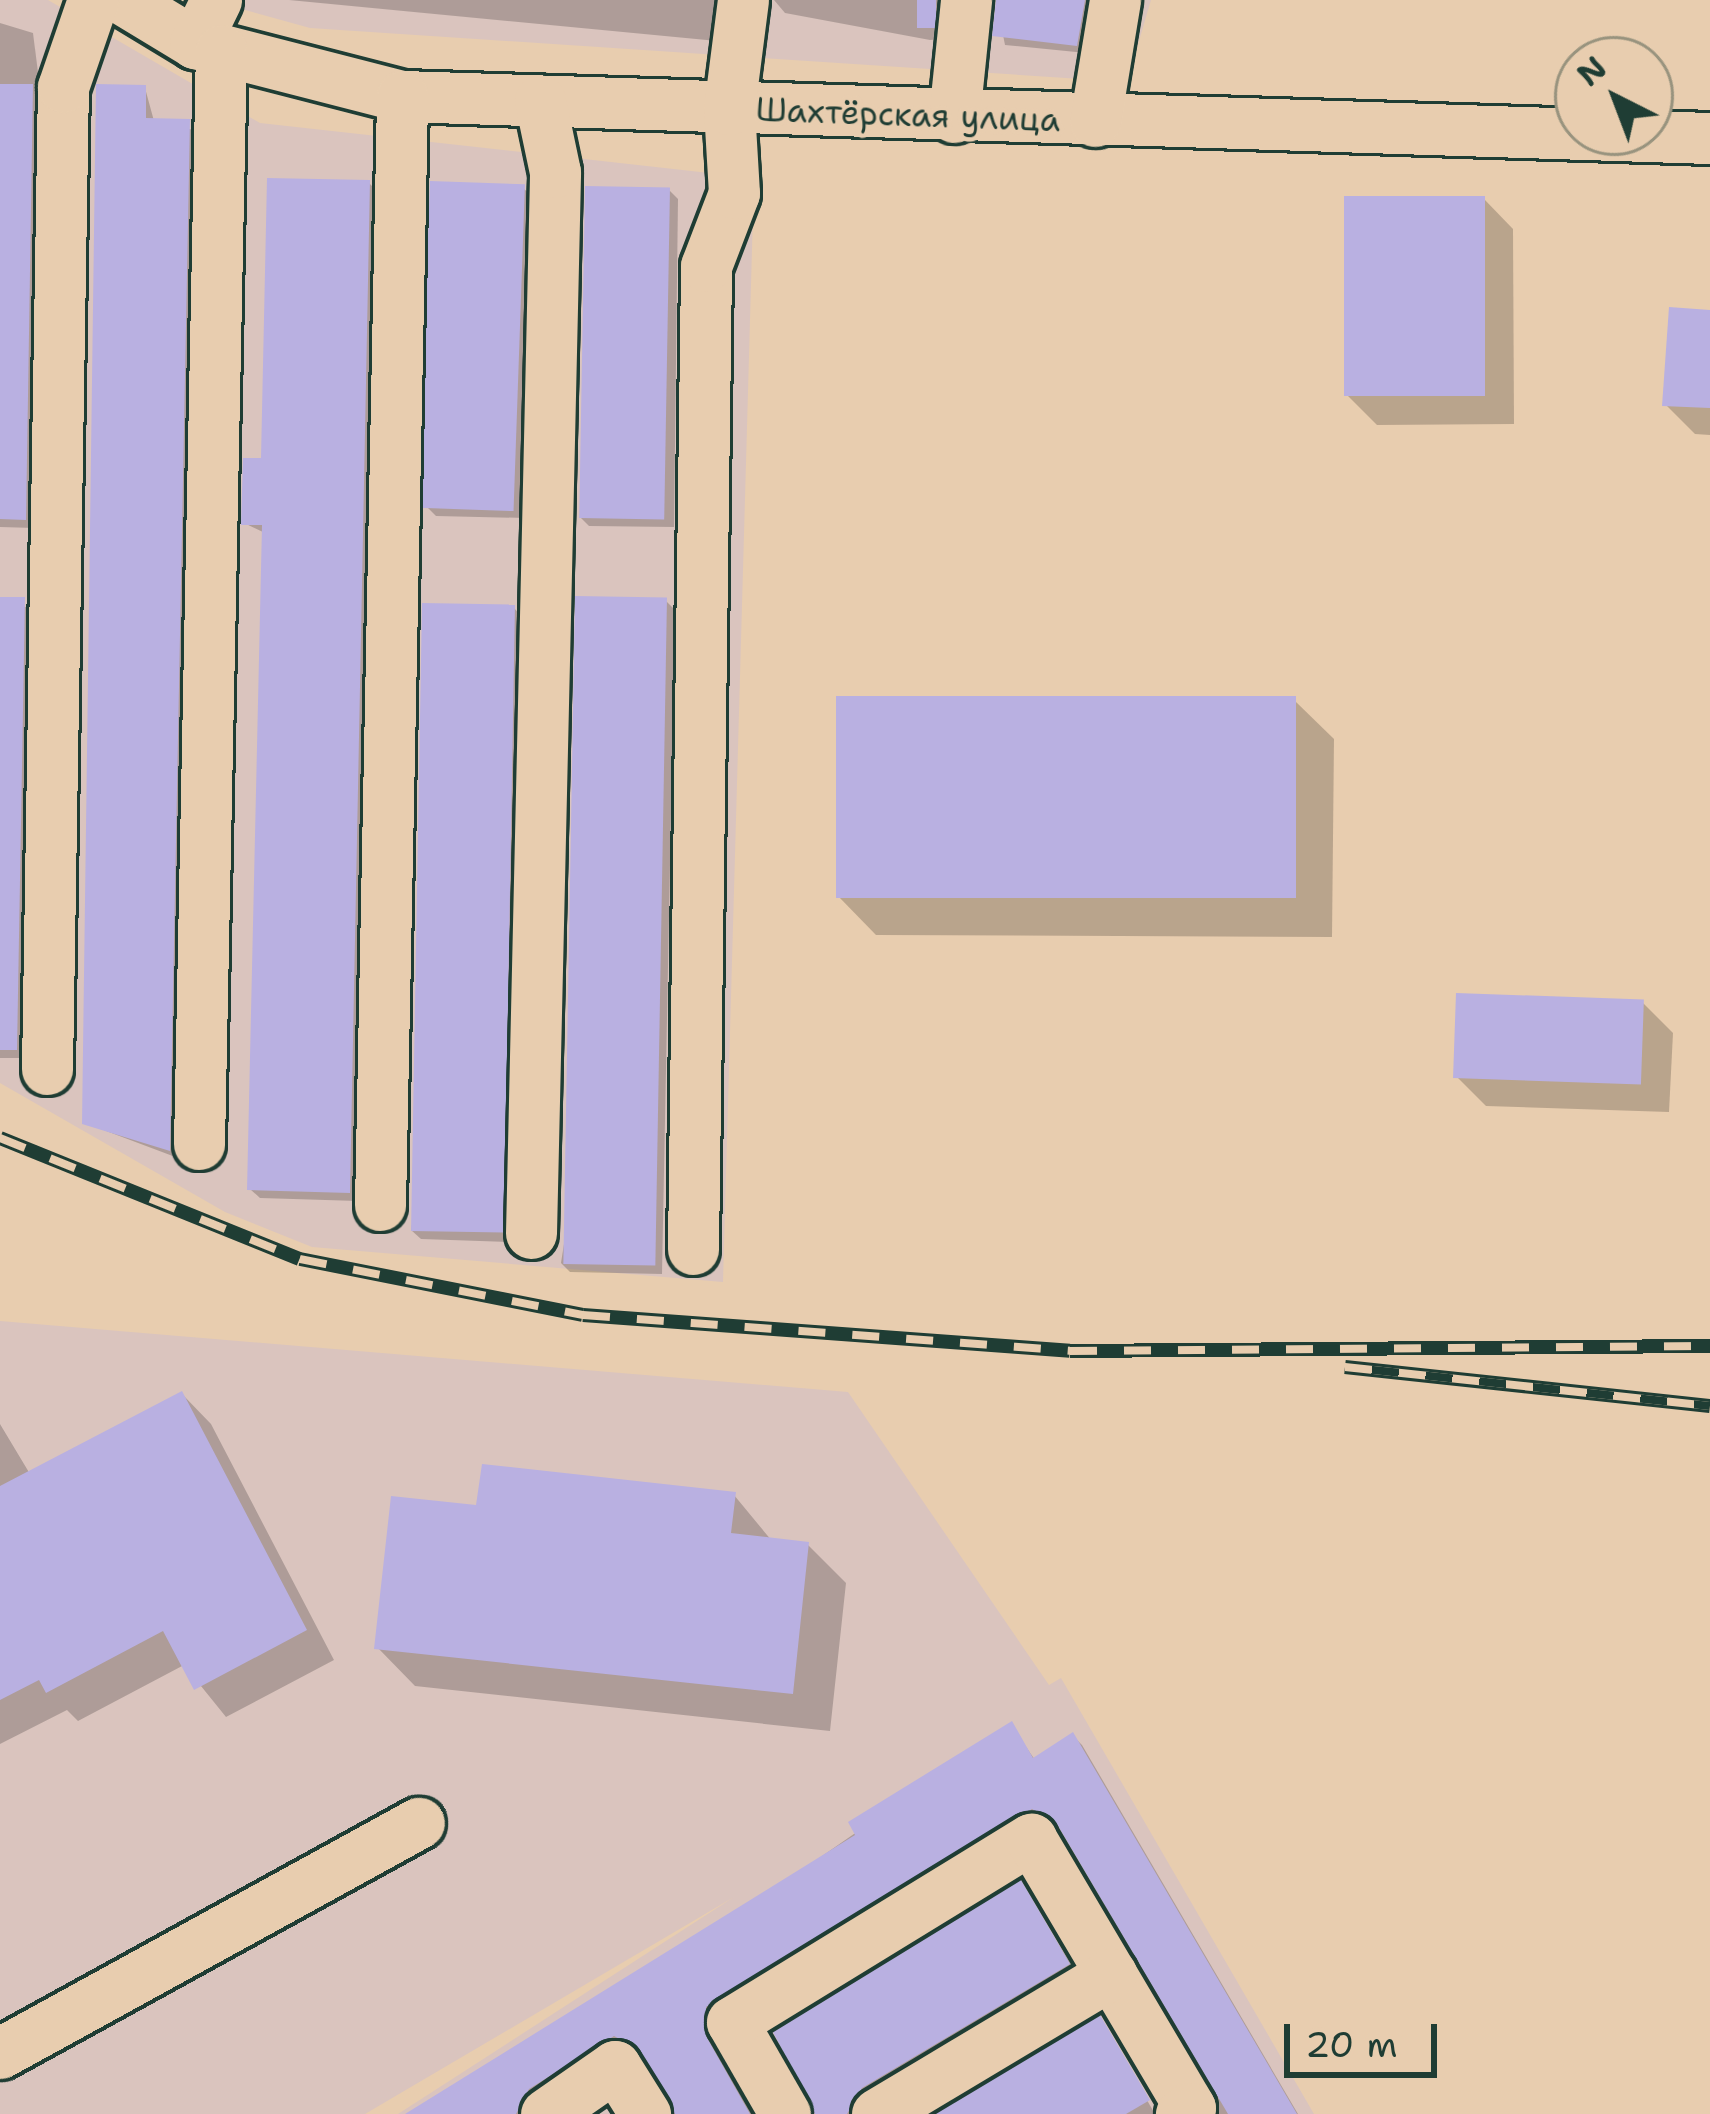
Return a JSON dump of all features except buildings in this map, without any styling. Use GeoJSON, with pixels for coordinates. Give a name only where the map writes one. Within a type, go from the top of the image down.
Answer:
{"type":"FeatureCollection","features":[{"type":"Feature","properties":{"kind":"street"},"geometry":{"type":"LineString","coordinates":[[46,1069],[63,87],[93,0]]}},
{"type":"Feature","properties":{"kind":"street","name":"Шахтёрская улица"},"geometry":{"type":"LineString","coordinates":[[124,0],[402,96],[954,117],[1710,137]]}},
{"type":"Feature","properties":{"kind":"street"},"geometry":{"type":"LineString","coordinates":[[693,1249],[706,266],[734,193],[728,109],[743,0]]}},
{"type":"Feature","properties":{"kind":"street"},"geometry":{"type":"LineString","coordinates":[[954,117],[966,0]]}},
{"type":"Feature","properties":{"kind":"street"},"geometry":{"type":"LineString","coordinates":[[1095,121],[1115,0]]}},
{"type":"Feature","properties":{"kind":"street"},"geometry":{"type":"LineString","coordinates":[[199,1144],[211,31]]}},
{"type":"Feature","properties":{"kind":"street"},"geometry":{"type":"LineString","coordinates":[[380,1205],[402,96]]}},
{"type":"Feature","properties":{"kind":"street"},"geometry":{"type":"LineString","coordinates":[[531,1233],[556,172],[540,101]]}},
{"type":"Feature","properties":{"kind":"street"},"geometry":{"type":"LineString","coordinates":[[0,2053],[419,1823]]}},
{"type":"Feature","properties":{"kind":"street"},"geometry":{"type":"LineString","coordinates":[[785,2114],[732,2022],[1031,1839],[1190,2108],[1181,2114]]}},
{"type":"Feature","properties":{"kind":"street"},"geometry":{"type":"LineString","coordinates":[[877,2114],[1111,1974]]}},
{"type":"Feature","properties":{"kind":"street"},"geometry":{"type":"LineString","coordinates":[[546,2114],[615,2066],[645,2114]]}},
{"type":"Feature","properties":{"kind":"shaded area"},"geometry":{"type":"Polygon","coordinates":[[[0,0],[48,0],[260,123],[754,178],[723,1282],[312,1247],[225,1212],[0,1083],[0,0]]]}},
{"type":"Feature","properties":{"kind":"shaded area"},"geometry":{"type":"Polygon","coordinates":[[[209,0],[1151,0],[1127,82],[310,28],[209,0]]]}},
{"type":"Feature","properties":{"kind":"shaded area"},"geometry":{"type":"Polygon","coordinates":[[[0,1321],[848,1392],[1049,1685],[1061,1678],[1314,2114],[398,2114],[734,1897],[365,2114],[0,2114],[0,1321]]]}},
{"type":"Feature","properties":{"kind":"railway"},"geometry":{"type":"LineString","coordinates":[[0,1138],[300,1259],[583,1315],[1070,1351],[1710,1346]]}},
{"type":"Feature","properties":{"kind":"railway"},"geometry":{"type":"LineString","coordinates":[[1345,1367],[1710,1406]]}}]}
